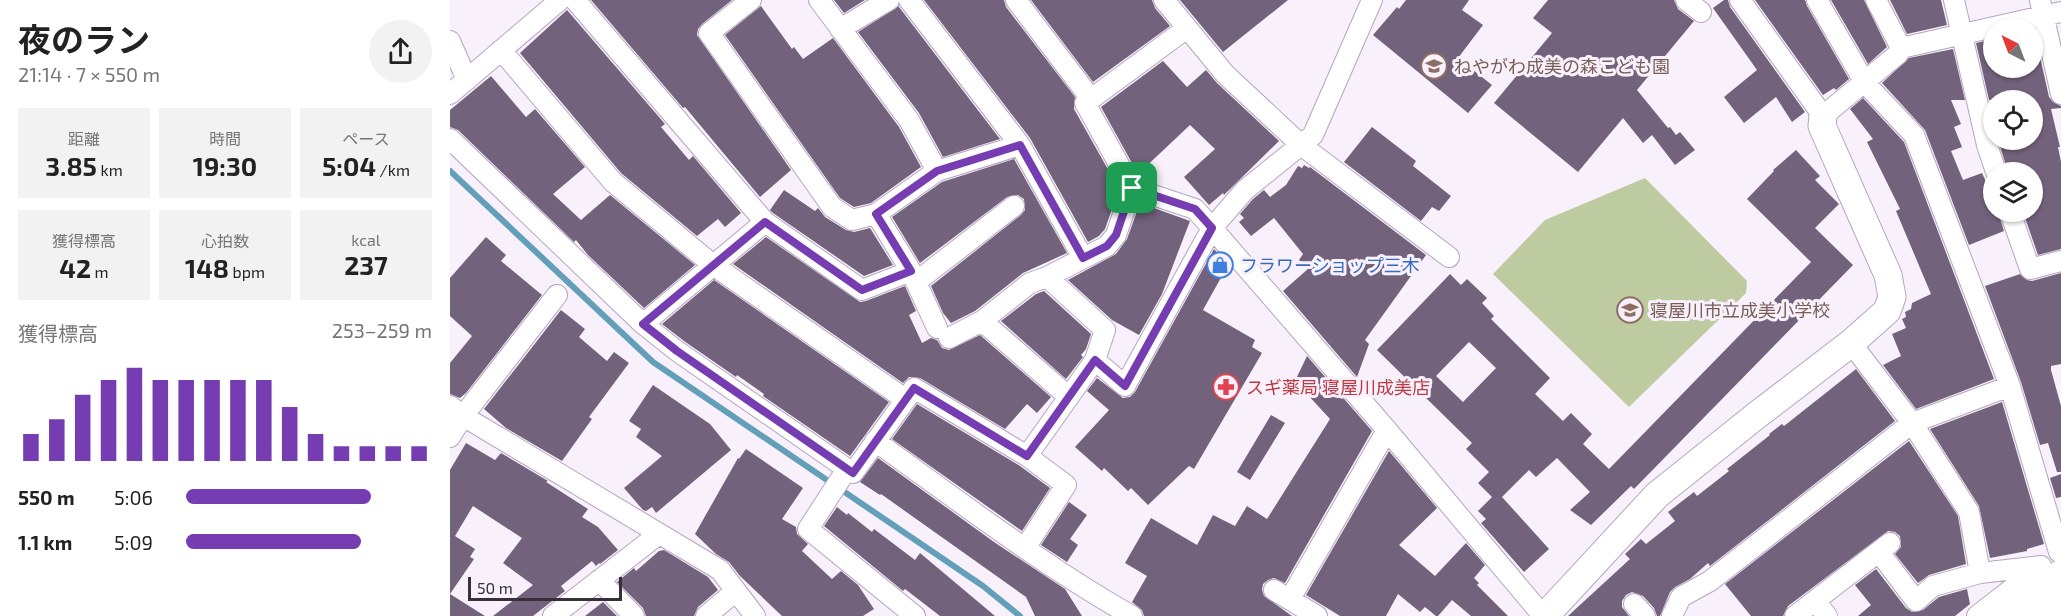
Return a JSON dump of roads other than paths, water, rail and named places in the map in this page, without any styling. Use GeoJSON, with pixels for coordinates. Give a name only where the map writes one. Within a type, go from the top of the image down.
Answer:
{"type":"FeatureCollection","features":[{"type":"Feature","properties":{"kind":"main road"},"geometry":{"type":"LineString","coordinates":[[2006,616],[2056,561]]}},
{"type":"Feature","properties":{"kind":"main road"},"geometry":{"type":"LineString","coordinates":[[2046,616],[2061,605]]}},
{"type":"Feature","properties":{"kind":"street"},"geometry":{"type":"LineString","coordinates":[[450,94],[560,0]]}},
{"type":"Feature","properties":{"kind":"street"},"geometry":{"type":"LineString","coordinates":[[575,0],[765,222],[862,290],[913,276],[1014,206]]}},
{"type":"Feature","properties":{"kind":"street"},"geometry":{"type":"LineString","coordinates":[[751,0],[709,33],[832,207],[852,220],[876,214],[937,171],[1020,145]]}},
{"type":"Feature","properties":{"kind":"street"},"geometry":{"type":"LineString","coordinates":[[819,0],[909,120],[937,171]]}},
{"type":"Feature","properties":{"kind":"street"},"geometry":{"type":"LineString","coordinates":[[840,29],[889,0]]}},
{"type":"Feature","properties":{"kind":"street"},"geometry":{"type":"LineString","coordinates":[[909,0],[1020,145],[1083,258]]}},
{"type":"Feature","properties":{"kind":"street"},"geometry":{"type":"LineString","coordinates":[[1016,0],[1091,99],[1187,28]]}},
{"type":"Feature","properties":{"kind":"street"},"geometry":{"type":"LineString","coordinates":[[1164,0],[1225,74],[1301,145],[1449,257]]}},
{"type":"Feature","properties":{"kind":"street"},"geometry":{"type":"LineString","coordinates":[[1095,360],[1125,386],[1212,228],[1245,190],[1313,135],[1372,0]]}},
{"type":"Feature","properties":{"kind":"street"},"geometry":{"type":"LineString","coordinates":[[1085,103],[1132,188],[1195,209],[1387,430],[1544,616],[1657,495],[1851,343],[1887,311],[1893,297],[1888,275],[1822,126],[1823,116],[1740,0]]}},
{"type":"Feature","properties":{"kind":"street"},"geometry":{"type":"LineString","coordinates":[[1817,0],[1865,82],[1914,135],[2010,386],[2056,561]]}},
{"type":"Feature","properties":{"kind":"street"},"geometry":{"type":"LineString","coordinates":[[1876,0],[1901,48]]}},
{"type":"Feature","properties":{"kind":"street"},"geometry":{"type":"LineString","coordinates":[[1954,0],[1993,162]]}},
{"type":"Feature","properties":{"kind":"street"},"geometry":{"type":"LineString","coordinates":[[1901,48],[1963,34],[2048,9],[2061,94]]}},
{"type":"Feature","properties":{"kind":"street"},"geometry":{"type":"LineString","coordinates":[[450,41],[467,80]]}},
{"type":"Feature","properties":{"kind":"street"},"geometry":{"type":"LineString","coordinates":[[1823,116],[1898,54],[1901,48]]}},
{"type":"Feature","properties":{"kind":"street"},"geometry":{"type":"LineString","coordinates":[[501,50],[613,182],[713,265],[905,399]]}},
{"type":"Feature","properties":{"kind":"street"},"geometry":{"type":"LineString","coordinates":[[450,139],[643,324],[677,351],[846,471],[853,473],[914,388],[1027,456],[1066,485],[1025,548]]}},
{"type":"Feature","properties":{"kind":"street"},"geometry":{"type":"LineString","coordinates":[[876,214],[913,276],[943,333],[981,321],[1030,284],[1107,246],[1116,235],[1132,188]]}},
{"type":"Feature","properties":{"kind":"street"},"geometry":{"type":"LineString","coordinates":[[643,324],[765,222]]}},
{"type":"Feature","properties":{"kind":"street"},"geometry":{"type":"LineString","coordinates":[[2014,222],[2030,269],[2061,261]]}},
{"type":"Feature","properties":{"kind":"street"},"geometry":{"type":"LineString","coordinates":[[1027,456],[1095,360],[1105,330],[1047,277]]}},
{"type":"Feature","properties":{"kind":"street"},"geometry":{"type":"LineString","coordinates":[[450,437],[457,411],[557,295]]}},
{"type":"Feature","properties":{"kind":"street"},"geometry":{"type":"LineString","coordinates":[[981,321],[1069,397]]}},
{"type":"Feature","properties":{"kind":"street"},"geometry":{"type":"LineString","coordinates":[[1851,343],[1912,423],[1969,512],[1980,573]]}},
{"type":"Feature","properties":{"kind":"street"},"geometry":{"type":"LineString","coordinates":[[1672,616],[1681,597],[1710,581],[1912,423],[2010,386]]}},
{"type":"Feature","properties":{"kind":"street"},"geometry":{"type":"LineString","coordinates":[[457,411],[720,570],[755,616]]}},
{"type":"Feature","properties":{"kind":"street"},"geometry":{"type":"LineString","coordinates":[[1317,616],[1282,595],[1387,430]]}},
{"type":"Feature","properties":{"kind":"street"},"geometry":{"type":"LineString","coordinates":[[875,441],[1025,548],[1100,607],[1132,616]]}},
{"type":"Feature","properties":{"kind":"street"},"geometry":{"type":"LineString","coordinates":[[846,471],[808,530],[915,616]]}},
{"type":"Feature","properties":{"kind":"street"},"geometry":{"type":"LineString","coordinates":[[553,616],[659,534]]}},
{"type":"Feature","properties":{"kind":"street"},"geometry":{"type":"LineString","coordinates":[[1795,616],[1821,609],[1884,548],[1916,601],[1933,586],[1980,573],[2056,561]]}},
{"type":"Feature","properties":{"kind":"street"},"geometry":{"type":"LineString","coordinates":[[1977,616],[2056,561]]}},
{"type":"Feature","properties":{"kind":"street"},"geometry":{"type":"LineString","coordinates":[[599,580],[634,616]]}},
{"type":"Feature","properties":{"kind":"street"},"geometry":{"type":"LineString","coordinates":[[706,616],[736,591]]}},
{"type":"Feature","properties":{"kind":"waterway"},"geometry":{"type":"LineString","coordinates":[[450,171],[653,362],[983,586],[1020,616]]}},
{"type":"Feature","properties":{"kind":"place","name":"ねやがわ成美の森こども園"},"geometry":{"type":"Point","coordinates":[1434,66]}},
{"type":"Feature","properties":{"kind":"place","name":"フラワーショップ三木"},"geometry":{"type":"Point","coordinates":[1220,265]}},
{"type":"Feature","properties":{"kind":"place","name":"寝屋川市立成美小学校"},"geometry":{"type":"Point","coordinates":[1630,310]}},
{"type":"Feature","properties":{"kind":"place","name":"スギ薬局 寝屋川成美店"},"geometry":{"type":"Point","coordinates":[1226,387]}}]}
